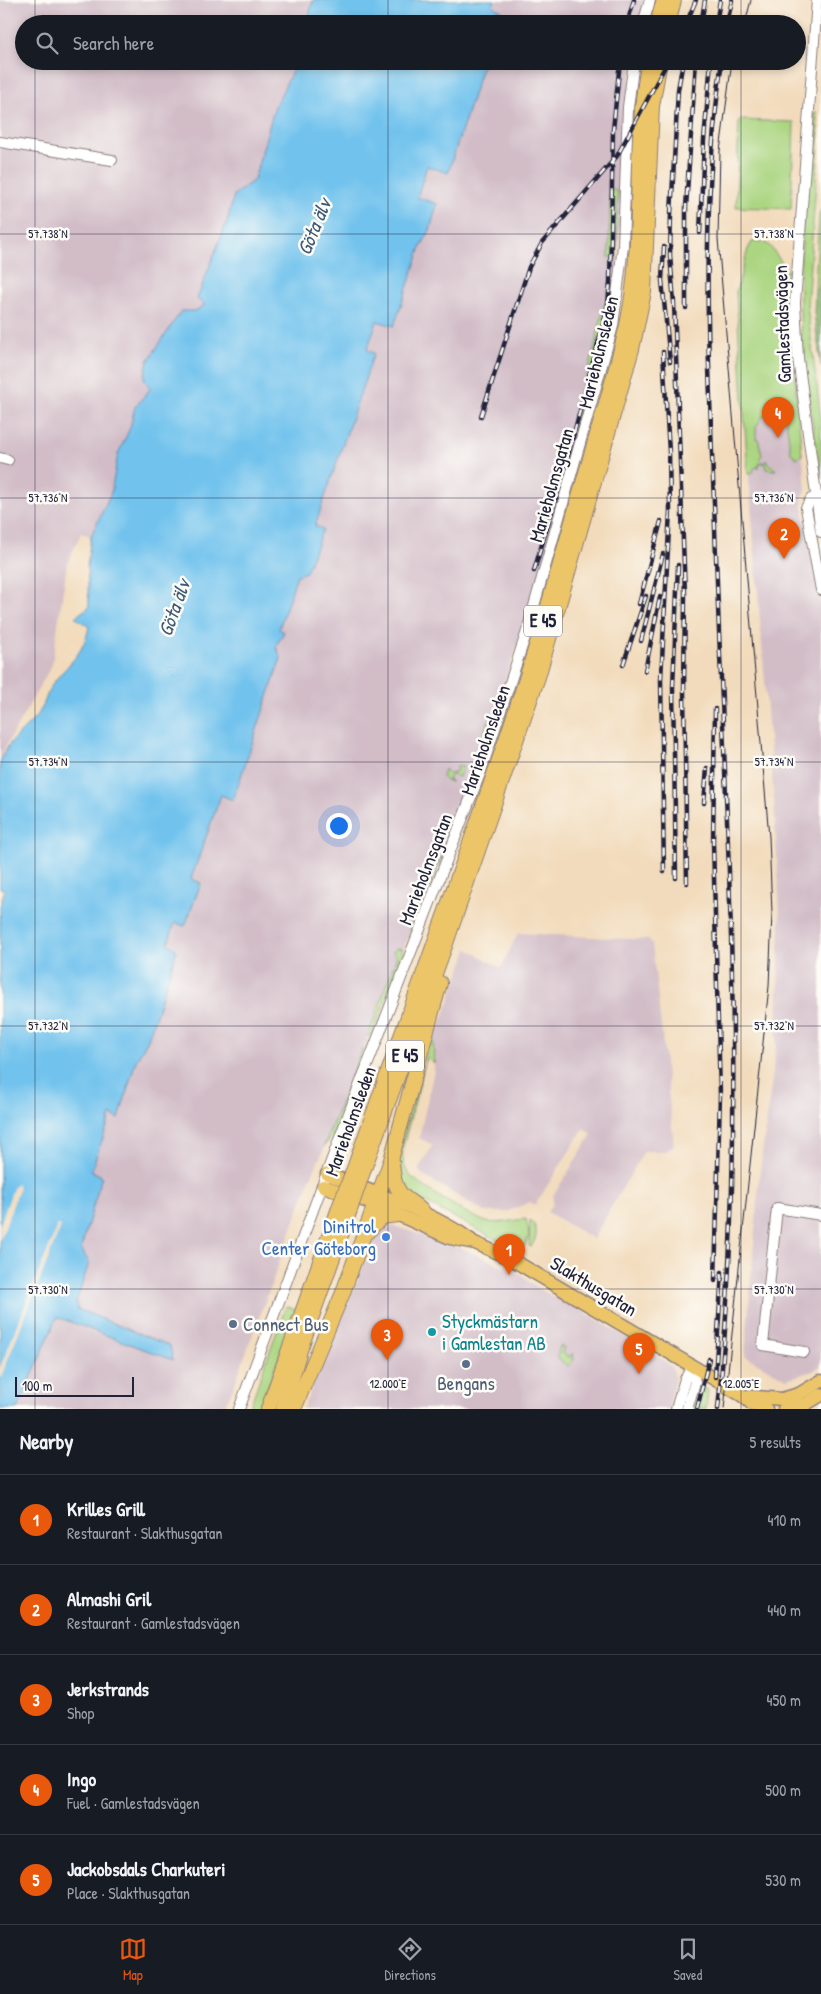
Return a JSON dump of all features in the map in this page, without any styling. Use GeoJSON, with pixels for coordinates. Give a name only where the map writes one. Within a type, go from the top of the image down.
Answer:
{"type":"FeatureCollection","features":[{"type":"Feature","properties":{"kind":"highway"},"geometry":{"type":"LineString","coordinates":[[660,15],[664,0]]}},
{"type":"Feature","properties":{"kind":"highway"},"geometry":{"type":"LineString","coordinates":[[670,15],[674,0]]}},
{"type":"Feature","properties":{"kind":"highway","name":"Marieholmsleden"},"geometry":{"type":"LineString","coordinates":[[360,1165],[517,706],[550,599],[619,354],[630,310],[635,275],[639,144],[643,93],[647,70]]}},
{"type":"Feature","properties":{"kind":"highway","name":"Marieholmsleden"},"geometry":{"type":"LineString","coordinates":[[268,1409],[445,946],[538,677],[636,330],[645,283],[652,106],[658,70]]}},
{"type":"Feature","properties":{"kind":"highway"},"geometry":{"type":"LineString","coordinates":[[294,1409],[364,1234],[391,1160],[442,977],[445,946]]}},
{"type":"Feature","properties":{"kind":"highway"},"geometry":{"type":"LineString","coordinates":[[391,1160],[399,1192],[403,1197],[421,1207],[427,1216]]}},
{"type":"Feature","properties":{"kind":"highway","name":"Marieholmsleden"},"geometry":{"type":"LineString","coordinates":[[283,1409],[345,1206]]}},
{"type":"Feature","properties":{"kind":"highway"},"geometry":{"type":"LineString","coordinates":[[364,1234],[382,1217],[397,1215]]}},
{"type":"Feature","properties":{"kind":"main road","name":"Slakthusgatan"},"geometry":{"type":"LineString","coordinates":[[325,1180],[427,1216],[455,1229],[475,1243],[511,1259],[541,1276],[748,1403],[766,1409]]}},
{"type":"Feature","properties":{"kind":"main road","name":"Slakthusgatan"},"geometry":{"type":"LineString","coordinates":[[376,1199],[397,1215],[450,1238],[475,1243]]}},
{"type":"Feature","properties":{"kind":"main road","name":"Slakthusgatan"},"geometry":{"type":"LineString","coordinates":[[748,1403],[783,1404],[821,1381]]}},
{"type":"Feature","properties":{"kind":"main road"},"geometry":{"type":"LineString","coordinates":[[783,1404],[802,1407],[821,1395]]}},
{"type":"Feature","properties":{"kind":"street"},"geometry":{"type":"LineString","coordinates":[[646,15],[650,0]]}},
{"type":"Feature","properties":{"kind":"street","name":"Gamlestadsvägen"},"geometry":{"type":"LineString","coordinates":[[816,0],[795,303],[799,368],[819,497],[821,532]]}},
{"type":"Feature","properties":{"kind":"street","name":"Marieholmsgatan"},"geometry":{"type":"LineString","coordinates":[[239,1409],[502,713],[613,326],[621,270],[628,107],[633,70]]}},
{"type":"Feature","properties":{"kind":"street"},"geometry":{"type":"LineString","coordinates":[[0,142],[112,160]]}},
{"type":"Feature","properties":{"kind":"street"},"geometry":{"type":"LineString","coordinates":[[819,497],[808,501],[806,508],[821,590]]}},
{"type":"Feature","properties":{"kind":"street"},"geometry":{"type":"LineString","coordinates":[[804,1352],[763,1345],[777,1208],[821,1215]]}},
{"type":"Feature","properties":{"kind":"street"},"geometry":{"type":"LineString","coordinates":[[676,1409],[684,1379],[692,1368]]}},
{"type":"Feature","properties":{"kind":"street"},"geometry":{"type":"LineString","coordinates":[[686,1409],[695,1382],[692,1368]]}},
{"type":"Feature","properties":{"kind":"shaded area"},"geometry":{"type":"Polygon","coordinates":[[[0,0],[313,0],[309,15],[15,15],[15,70],[293,70],[274,109],[254,180],[241,190],[230,207],[228,218],[197,299],[205,305],[195,311],[150,389],[135,407],[130,428],[118,454],[111,493],[91,536],[81,533],[67,564],[52,665],[4,749],[0,764],[0,0]]]}},
{"type":"Feature","properties":{"kind":"shaded area"},"geometry":{"type":"Polygon","coordinates":[[[495,0],[647,0],[643,15],[500,15],[502,11],[493,6],[495,0]]]}},
{"type":"Feature","properties":{"kind":"shaded area"},"geometry":{"type":"Polygon","coordinates":[[[481,70],[631,70],[615,300],[554,531],[468,798],[420,913],[412,927],[329,1138],[310,1179],[233,1388],[223,1409],[18,1409],[56,1317],[172,1360],[170,1346],[77,1309],[76,1302],[89,1263],[81,1248],[102,1176],[91,1172],[111,1115],[119,1118],[135,1063],[148,1039],[158,1003],[168,943],[175,923],[186,925],[200,883],[191,879],[199,853],[221,795],[233,800],[281,658],[276,646],[279,629],[297,575],[323,529],[315,526],[374,353],[367,350],[377,321],[394,326],[421,247],[430,230],[416,197],[428,166],[448,173],[481,70]]]}},
{"type":"Feature","properties":{"kind":"shaded area"},"geometry":{"type":"Polygon","coordinates":[[[798,409],[806,490],[802,498],[804,515],[821,602],[821,1365],[813,1371],[786,1379],[745,1356],[759,1179],[777,1039],[780,917],[774,800],[744,413],[798,409]]]}},
{"type":"Feature","properties":{"kind":"shaded area"},"geometry":{"type":"Polygon","coordinates":[[[518,933],[649,940],[652,943],[674,1145],[665,1151],[644,1151],[593,1239],[547,1212],[553,1203],[553,1196],[592,1134],[584,1128],[535,1205],[530,1202],[506,1212],[485,1212],[424,1176],[418,1170],[433,1145],[419,1138],[434,1070],[433,1031],[439,1029],[468,949],[501,968],[518,933]]]}},
{"type":"Feature","properties":{"kind":"shaded area"},"geometry":{"type":"Polygon","coordinates":[[[382,1222],[459,1247],[521,1274],[529,1282],[553,1297],[559,1296],[668,1363],[675,1377],[669,1409],[303,1409],[382,1222]]]}},
{"type":"Feature","properties":{"kind":"green space"},"geometry":{"type":"Polygon","coordinates":[[[638,70],[641,70],[634,118],[632,121],[638,70]]]}},
{"type":"Feature","properties":{"kind":"green space"},"geometry":{"type":"Polygon","coordinates":[[[816,112],[819,140],[807,306],[821,420],[821,478],[805,371],[800,308],[803,225],[813,115],[816,112]]]}},
{"type":"Feature","properties":{"kind":"green space"},"geometry":{"type":"Polygon","coordinates":[[[739,120],[794,122],[791,209],[736,207],[739,120]]]}},
{"type":"Feature","properties":{"kind":"green space"},"geometry":{"type":"Polygon","coordinates":[[[610,188],[618,192],[616,260],[609,257],[610,188]]]}},
{"type":"Feature","properties":{"kind":"green space"},"geometry":{"type":"Polygon","coordinates":[[[821,210],[821,284],[815,290],[819,214],[821,210]]]}},
{"type":"Feature","properties":{"kind":"green space"},"geometry":{"type":"Polygon","coordinates":[[[760,241],[769,245],[789,272],[784,273],[784,276],[789,275],[791,335],[802,455],[797,458],[791,453],[785,414],[763,416],[756,427],[756,439],[758,439],[762,455],[759,459],[763,463],[754,468],[753,473],[748,474],[736,292],[748,249],[752,242],[760,241]]]}},
{"type":"Feature","properties":{"kind":"green space"},"geometry":{"type":"Polygon","coordinates":[[[610,283],[614,283],[606,329],[577,432],[575,433],[573,426],[610,283]]]}},
{"type":"Feature","properties":{"kind":"green space"},"geometry":{"type":"Polygon","coordinates":[[[821,284],[821,367],[814,313],[815,290],[821,284]]]}},
{"type":"Feature","properties":{"kind":"green space"},"geometry":{"type":"Polygon","coordinates":[[[612,346],[615,346],[596,415],[594,414],[612,346]]]}},
{"type":"Feature","properties":{"kind":"green space"},"geometry":{"type":"Polygon","coordinates":[[[591,431],[536,627],[496,747],[589,432],[591,431]]]}},
{"type":"Feature","properties":{"kind":"green space"},"geometry":{"type":"Polygon","coordinates":[[[766,460],[776,470],[767,469],[766,464],[763,463],[766,460]]]}},
{"type":"Feature","properties":{"kind":"green space"},"geometry":{"type":"Polygon","coordinates":[[[491,719],[488,733],[468,786],[467,782],[488,721],[491,719]]]}},
{"type":"Feature","properties":{"kind":"green space"},"geometry":{"type":"Polygon","coordinates":[[[463,766],[459,777],[451,774],[448,780],[452,782],[446,781],[442,777],[444,769],[448,774],[457,771],[456,767],[463,766]]]}},
{"type":"Feature","properties":{"kind":"green space"},"geometry":{"type":"Polygon","coordinates":[[[442,857],[425,899],[424,895],[442,857]]]}},
{"type":"Feature","properties":{"kind":"green space"},"geometry":{"type":"Polygon","coordinates":[[[413,910],[419,915],[411,932],[409,929],[414,917],[410,915],[413,910]]]}},
{"type":"Feature","properties":{"kind":"green space"},"geometry":{"type":"Polygon","coordinates":[[[396,948],[402,949],[403,954],[375,1028],[372,1035],[368,1036],[397,956],[393,952],[396,948]]]}},
{"type":"Feature","properties":{"kind":"green space"},"geometry":{"type":"Polygon","coordinates":[[[433,1031],[434,1064],[429,1059],[426,1060],[403,1146],[403,1160],[406,1170],[412,1178],[432,1192],[481,1220],[497,1223],[526,1219],[529,1235],[525,1246],[513,1247],[503,1243],[413,1196],[402,1178],[397,1157],[433,1031]]]}},
{"type":"Feature","properties":{"kind":"green space"},"geometry":{"type":"Polygon","coordinates":[[[362,1049],[364,1056],[334,1135],[324,1146],[362,1049]]]}},
{"type":"Feature","properties":{"kind":"green space"},"geometry":{"type":"Polygon","coordinates":[[[530,1220],[536,1230],[535,1240],[531,1247],[529,1246],[530,1220]]]}},
{"type":"Feature","properties":{"kind":"green space"},"geometry":{"type":"Polygon","coordinates":[[[286,1306],[296,1310],[260,1409],[249,1409],[286,1306]]]}},
{"type":"Feature","properties":{"kind":"green space"},"geometry":{"type":"Polygon","coordinates":[[[560,1346],[564,1348],[562,1353],[570,1357],[573,1353],[574,1360],[568,1366],[557,1358],[560,1346]]]}},
{"type":"Feature","properties":{"kind":"green space"},"geometry":{"type":"Polygon","coordinates":[[[699,1386],[708,1390],[706,1409],[692,1409],[699,1386]]]}},
{"type":"Feature","properties":{"kind":"water"},"geometry":{"type":"Polygon","coordinates":[[[313,0],[495,0],[493,6],[502,11],[500,15],[309,15],[313,0]]]}},
{"type":"Feature","properties":{"kind":"water","name":"Göta älv"},"geometry":{"type":"Polygon","coordinates":[[[293,70],[481,70],[448,173],[427,166],[417,197],[437,204],[430,230],[421,247],[394,326],[377,321],[367,350],[374,353],[315,526],[323,529],[306,572],[297,575],[279,629],[284,632],[276,646],[281,658],[233,800],[221,795],[191,879],[201,883],[185,926],[175,923],[168,943],[177,950],[148,1039],[135,1063],[119,1119],[111,1115],[91,1171],[102,1176],[81,1248],[89,1263],[76,1302],[77,1309],[170,1346],[173,1360],[57,1317],[18,1409],[0,1409],[0,906],[5,890],[0,888],[0,764],[7,747],[39,713],[50,688],[78,654],[86,638],[89,627],[75,617],[89,607],[87,566],[91,536],[111,493],[118,454],[130,428],[135,407],[150,389],[144,378],[148,361],[181,311],[195,311],[205,305],[197,299],[228,218],[234,195],[254,180],[274,109],[293,70]]]}},
{"type":"Feature","properties":{"kind":"pier"},"geometry":{"type":"Polygon","coordinates":[[[17,1183],[19,1188],[0,1240],[0,1225],[14,1186],[17,1183]]]}},
{"type":"Feature","properties":{"kind":"pier"},"geometry":{"type":"Polygon","coordinates":[[[58,1225],[61,1226],[0,1379],[0,1368],[58,1225]]]}},
{"type":"Feature","properties":{"kind":"tram line"},"geometry":{"type":"LineString","coordinates":[[747,15],[751,0]]}},
{"type":"Feature","properties":{"kind":"tram line"},"geometry":{"type":"LineString","coordinates":[[724,1409],[769,986],[772,913],[769,837],[718,239],[720,151],[731,70]]}},
{"type":"Feature","properties":{"kind":"railway"},"geometry":{"type":"LineString","coordinates":[[630,15],[634,0]]}},
{"type":"Feature","properties":{"kind":"railway"},"geometry":{"type":"LineString","coordinates":[[690,15],[696,0]]}},
{"type":"Feature","properties":{"kind":"railway"},"geometry":{"type":"LineString","coordinates":[[702,15],[705,0]]}},
{"type":"Feature","properties":{"kind":"railway"},"geometry":{"type":"LineString","coordinates":[[718,15],[720,0]]}},
{"type":"Feature","properties":{"kind":"railway"},"geometry":{"type":"LineString","coordinates":[[729,15],[732,0]]}},
{"type":"Feature","properties":{"kind":"railway"},"geometry":{"type":"LineString","coordinates":[[534,571],[563,474],[608,306],[613,130],[619,70]]}},
{"type":"Feature","properties":{"kind":"railway"},"geometry":{"type":"LineString","coordinates":[[481,416],[529,267],[542,243],[617,156],[663,70]]}},
{"type":"Feature","properties":{"kind":"railway"},"geometry":{"type":"LineString","coordinates":[[681,70],[678,90],[670,255],[674,303],[685,593],[684,691],[687,883]]}},
{"type":"Feature","properties":{"kind":"railway"},"geometry":{"type":"LineString","coordinates":[[686,308],[686,207],[695,70]]}},
{"type":"Feature","properties":{"kind":"railway"},"geometry":{"type":"LineString","coordinates":[[700,233],[704,140],[710,70]]}},
{"type":"Feature","properties":{"kind":"railway"},"geometry":{"type":"LineString","coordinates":[[718,1409],[727,1299],[732,1189],[733,1079],[729,859],[710,411],[708,294],[710,178],[721,70]]}},
{"type":"Feature","properties":{"kind":"railway"},"geometry":{"type":"LineString","coordinates":[[664,247],[662,280],[670,362]]}},
{"type":"Feature","properties":{"kind":"railway"},"geometry":{"type":"LineString","coordinates":[[663,352],[669,452],[670,510],[661,679],[664,872]]}},
{"type":"Feature","properties":{"kind":"railway"},"geometry":{"type":"LineString","coordinates":[[639,604],[661,521]]}},
{"type":"Feature","properties":{"kind":"railway"},"geometry":{"type":"LineString","coordinates":[[641,641],[663,554]]}},
{"type":"Feature","properties":{"kind":"railway"},"geometry":{"type":"LineString","coordinates":[[676,878],[673,687],[678,565]]}},
{"type":"Feature","properties":{"kind":"railway"},"geometry":{"type":"LineString","coordinates":[[623,665],[646,596]]}},
{"type":"Feature","properties":{"kind":"railway"},"geometry":{"type":"LineString","coordinates":[[645,671],[660,597]]}},
{"type":"Feature","properties":{"kind":"railway"},"geometry":{"type":"LineString","coordinates":[[715,709],[713,842],[720,1094],[715,1281]]}},
{"type":"Feature","properties":{"kind":"railway"},"geometry":{"type":"LineString","coordinates":[[704,803],[707,768]]}},
{"type":"Feature","properties":{"kind":"railway"},"geometry":{"type":"LineString","coordinates":[[715,1377],[722,1272]]}},
{"type":"Feature","properties":{"kind":"railway"},"geometry":{"type":"LineString","coordinates":[[697,1409],[709,1359]]}},
{"type":"Feature","properties":{"kind":"place","name":"Ingo"},"geometry":{"type":"Point","coordinates":[778,438]}},
{"type":"Feature","properties":{"kind":"place","name":"Almashi Gril"},"geometry":{"type":"Point","coordinates":[784,559]}},
{"type":"Feature","properties":{"kind":"place","name":"Dinitrol Center Göteborg"},"geometry":{"type":"Point","coordinates":[386,1237]}},
{"type":"Feature","properties":{"kind":"place","name":"Krilles Grill"},"geometry":{"type":"Point","coordinates":[509,1275]}},
{"type":"Feature","properties":{"kind":"place","name":"Connect Bus"},"geometry":{"type":"Point","coordinates":[233,1324]}},
{"type":"Feature","properties":{"kind":"place","name":"Styckmästarn i Gamlestan AB"},"geometry":{"type":"Point","coordinates":[432,1332]}},
{"type":"Feature","properties":{"kind":"place","name":"Jerkstrands"},"geometry":{"type":"Point","coordinates":[387,1360]}},
{"type":"Feature","properties":{"kind":"place","name":"Bengans"},"geometry":{"type":"Point","coordinates":[466,1364]}},
{"type":"Feature","properties":{"kind":"place","name":"Jackobsdals Charkuteri"},"geometry":{"type":"Point","coordinates":[639,1374]}}]}
